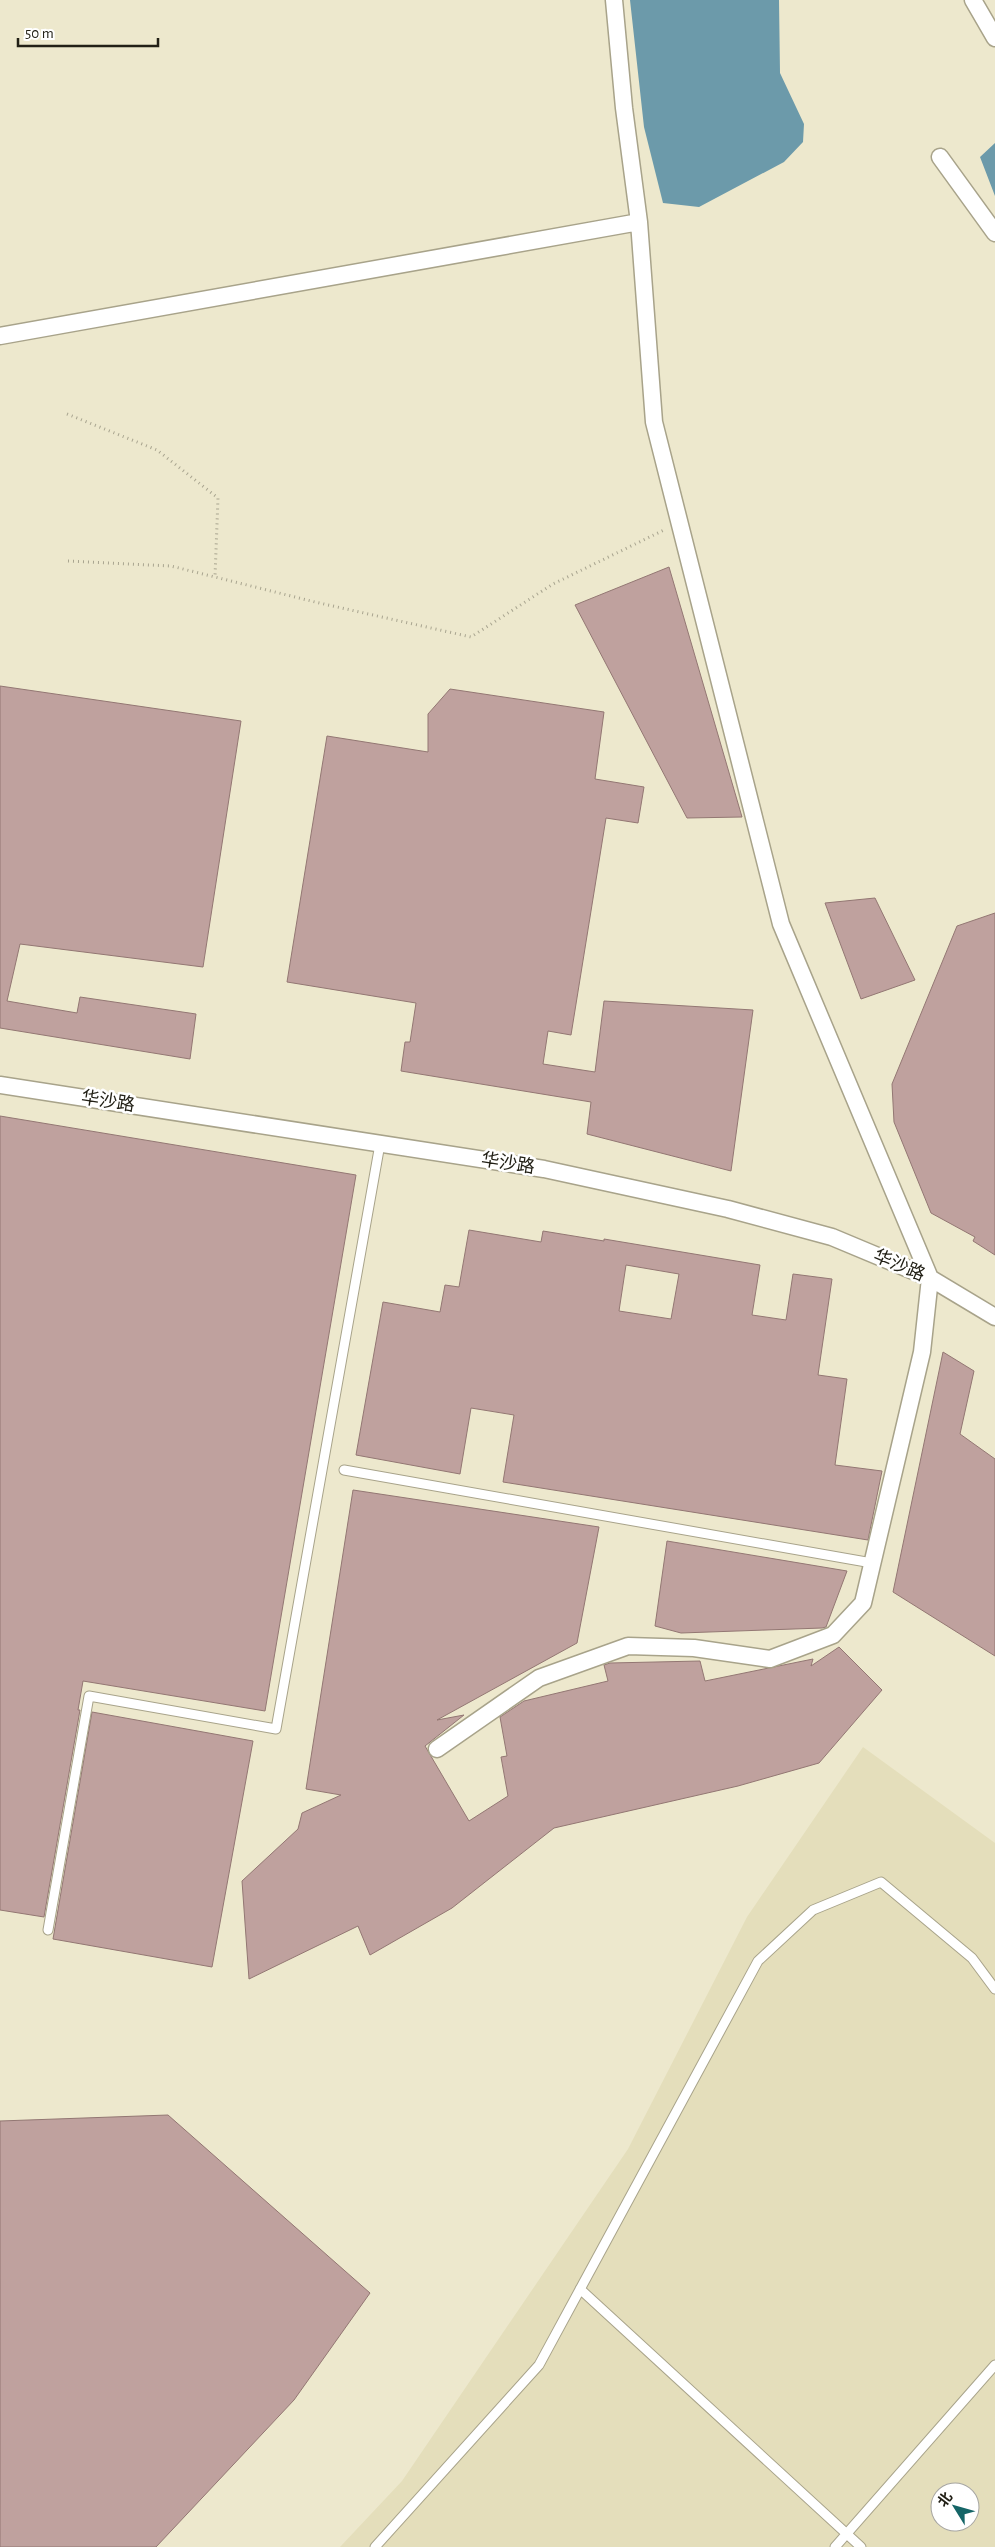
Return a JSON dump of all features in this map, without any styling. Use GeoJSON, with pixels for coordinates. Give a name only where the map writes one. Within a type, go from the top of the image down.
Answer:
{"type":"FeatureCollection","features":[{"type":"Feature","properties":{"kind":"street"},"geometry":{"type":"LineString","coordinates":[[437,1749],[539,1678],[628,1646],[694,1648],[770,1659],[833,1635],[863,1603],[922,1352],[930,1278],[781,924],[654,422],[639,222],[624,108],[614,0]]}},
{"type":"Feature","properties":{"kind":"street"},"geometry":{"type":"LineString","coordinates":[[974,0],[995,38]]}},
{"type":"Feature","properties":{"kind":"street"},"geometry":{"type":"LineString","coordinates":[[940,157],[995,233]]}},
{"type":"Feature","properties":{"kind":"street"},"geometry":{"type":"LineString","coordinates":[[0,336],[639,222]]}},
{"type":"Feature","properties":{"kind":"street","name":"华沙路"},"geometry":{"type":"LineString","coordinates":[[0,1085],[544,1169],[728,1209],[832,1237],[930,1278],[995,1317]]}},
{"type":"Feature","properties":{"kind":"lane"},"geometry":{"type":"LineString","coordinates":[[48,1930],[89,1696],[276,1729],[380,1144]]}},
{"type":"Feature","properties":{"kind":"lane"},"geometry":{"type":"LineString","coordinates":[[344,1470],[872,1563]]}},
{"type":"Feature","properties":{"kind":"lane"},"geometry":{"type":"LineString","coordinates":[[375,2547],[539,2365],[758,1961],[813,1910],[881,1882],[972,1958],[995,1990]]}},
{"type":"Feature","properties":{"kind":"lane"},"geometry":{"type":"LineString","coordinates":[[580,2289],[861,2547]]}},
{"type":"Feature","properties":{"kind":"lane"},"geometry":{"type":"LineString","coordinates":[[835,2547],[995,2365]]}},
{"type":"Feature","properties":{"kind":"path"},"geometry":{"type":"LineString","coordinates":[[68,414],[156,450],[218,498],[215,577]]}},
{"type":"Feature","properties":{"kind":"path"},"geometry":{"type":"LineString","coordinates":[[68,561],[171,566],[315,602],[471,637],[553,584],[680,522]]}},
{"type":"Feature","properties":{"kind":"shaded area"},"geometry":{"type":"Polygon","coordinates":[[[863,1747],[995,1843],[995,2547],[340,2547],[402,2481],[628,2149],[747,1917],[863,1747]]]}},
{"type":"Feature","properties":{"kind":"water"},"geometry":{"type":"Polygon","coordinates":[[[630,0],[779,0],[780,73],[804,124],[803,142],[784,162],[699,207],[663,203],[644,127],[630,0]]]}},
{"type":"Feature","properties":{"kind":"water"},"geometry":{"type":"Polygon","coordinates":[[[995,143],[995,196],[980,157],[995,143]]]}},
{"type":"Feature","properties":{"kind":"building"},"geometry":{"type":"Polygon","coordinates":[[[669,567],[742,817],[687,818],[575,605],[669,567]]]}},
{"type":"Feature","properties":{"kind":"building"},"geometry":{"type":"Polygon","coordinates":[[[0,686],[241,721],[203,967],[20,944],[7,1001],[77,1013],[80,997],[196,1014],[190,1059],[0,1028],[0,686]]]}},
{"type":"Feature","properties":{"kind":"building"},"geometry":{"type":"Polygon","coordinates":[[[450,689],[604,712],[595,779],[644,787],[638,823],[606,818],[571,1035],[548,1031],[543,1064],[595,1072],[604,1001],[753,1010],[731,1171],[587,1134],[591,1102],[401,1071],[405,1042],[410,1042],[416,1003],[287,982],[327,736],[428,752],[428,714],[450,689]]]}},
{"type":"Feature","properties":{"kind":"building"},"geometry":{"type":"Polygon","coordinates":[[[875,898],[915,980],[861,999],[825,903],[875,898]]]}},
{"type":"Feature","properties":{"kind":"building"},"geometry":{"type":"Polygon","coordinates":[[[995,913],[995,1255],[973,1241],[975,1237],[931,1213],[894,1122],[892,1084],[957,926],[995,913]]]}},
{"type":"Feature","properties":{"kind":"building"},"geometry":{"type":"Polygon","coordinates":[[[0,1116],[356,1175],[265,1711],[83,1681],[78,1710],[80,1710],[44,1917],[0,1910],[0,1116]]]}},
{"type":"Feature","properties":{"kind":"building"},"geometry":{"type":"Polygon","coordinates":[[[469,1230],[541,1242],[543,1231],[604,1241],[604,1239],[760,1265],[752,1315],[786,1320],[793,1274],[832,1279],[818,1375],[847,1379],[835,1465],[882,1471],[868,1540],[503,1482],[514,1415],[471,1408],[460,1474],[356,1455],[383,1302],[440,1312],[445,1285],[459,1287],[469,1230]],[[626,1265],[619,1311],[671,1319],[679,1274],[626,1265]]]}},
{"type":"Feature","properties":{"kind":"building"},"geometry":{"type":"Polygon","coordinates":[[[943,1352],[974,1371],[960,1434],[995,1459],[995,1656],[893,1592],[943,1352]]]}},
{"type":"Feature","properties":{"kind":"building"},"geometry":{"type":"Polygon","coordinates":[[[353,1490],[599,1527],[577,1643],[437,1720],[464,1715],[425,1746],[469,1821],[508,1796],[501,1757],[507,1756],[500,1717],[524,1701],[608,1681],[604,1665],[610,1663],[700,1661],[705,1681],[813,1659],[811,1666],[839,1647],[882,1690],[819,1763],[738,1786],[554,1828],[452,1908],[370,1955],[358,1926],[249,1979],[242,1881],[298,1829],[302,1813],[341,1795],[306,1789],[353,1490]]]}},
{"type":"Feature","properties":{"kind":"building"},"geometry":{"type":"Polygon","coordinates":[[[667,1541],[847,1571],[826,1627],[681,1633],[655,1626],[667,1541]]]}},
{"type":"Feature","properties":{"kind":"building"},"geometry":{"type":"Polygon","coordinates":[[[92,1712],[253,1741],[212,1967],[53,1939],[92,1712]]]}},
{"type":"Feature","properties":{"kind":"building"},"geometry":{"type":"Polygon","coordinates":[[[168,2115],[370,2293],[294,2400],[156,2547],[0,2547],[0,2121],[168,2115]]]}}]}
